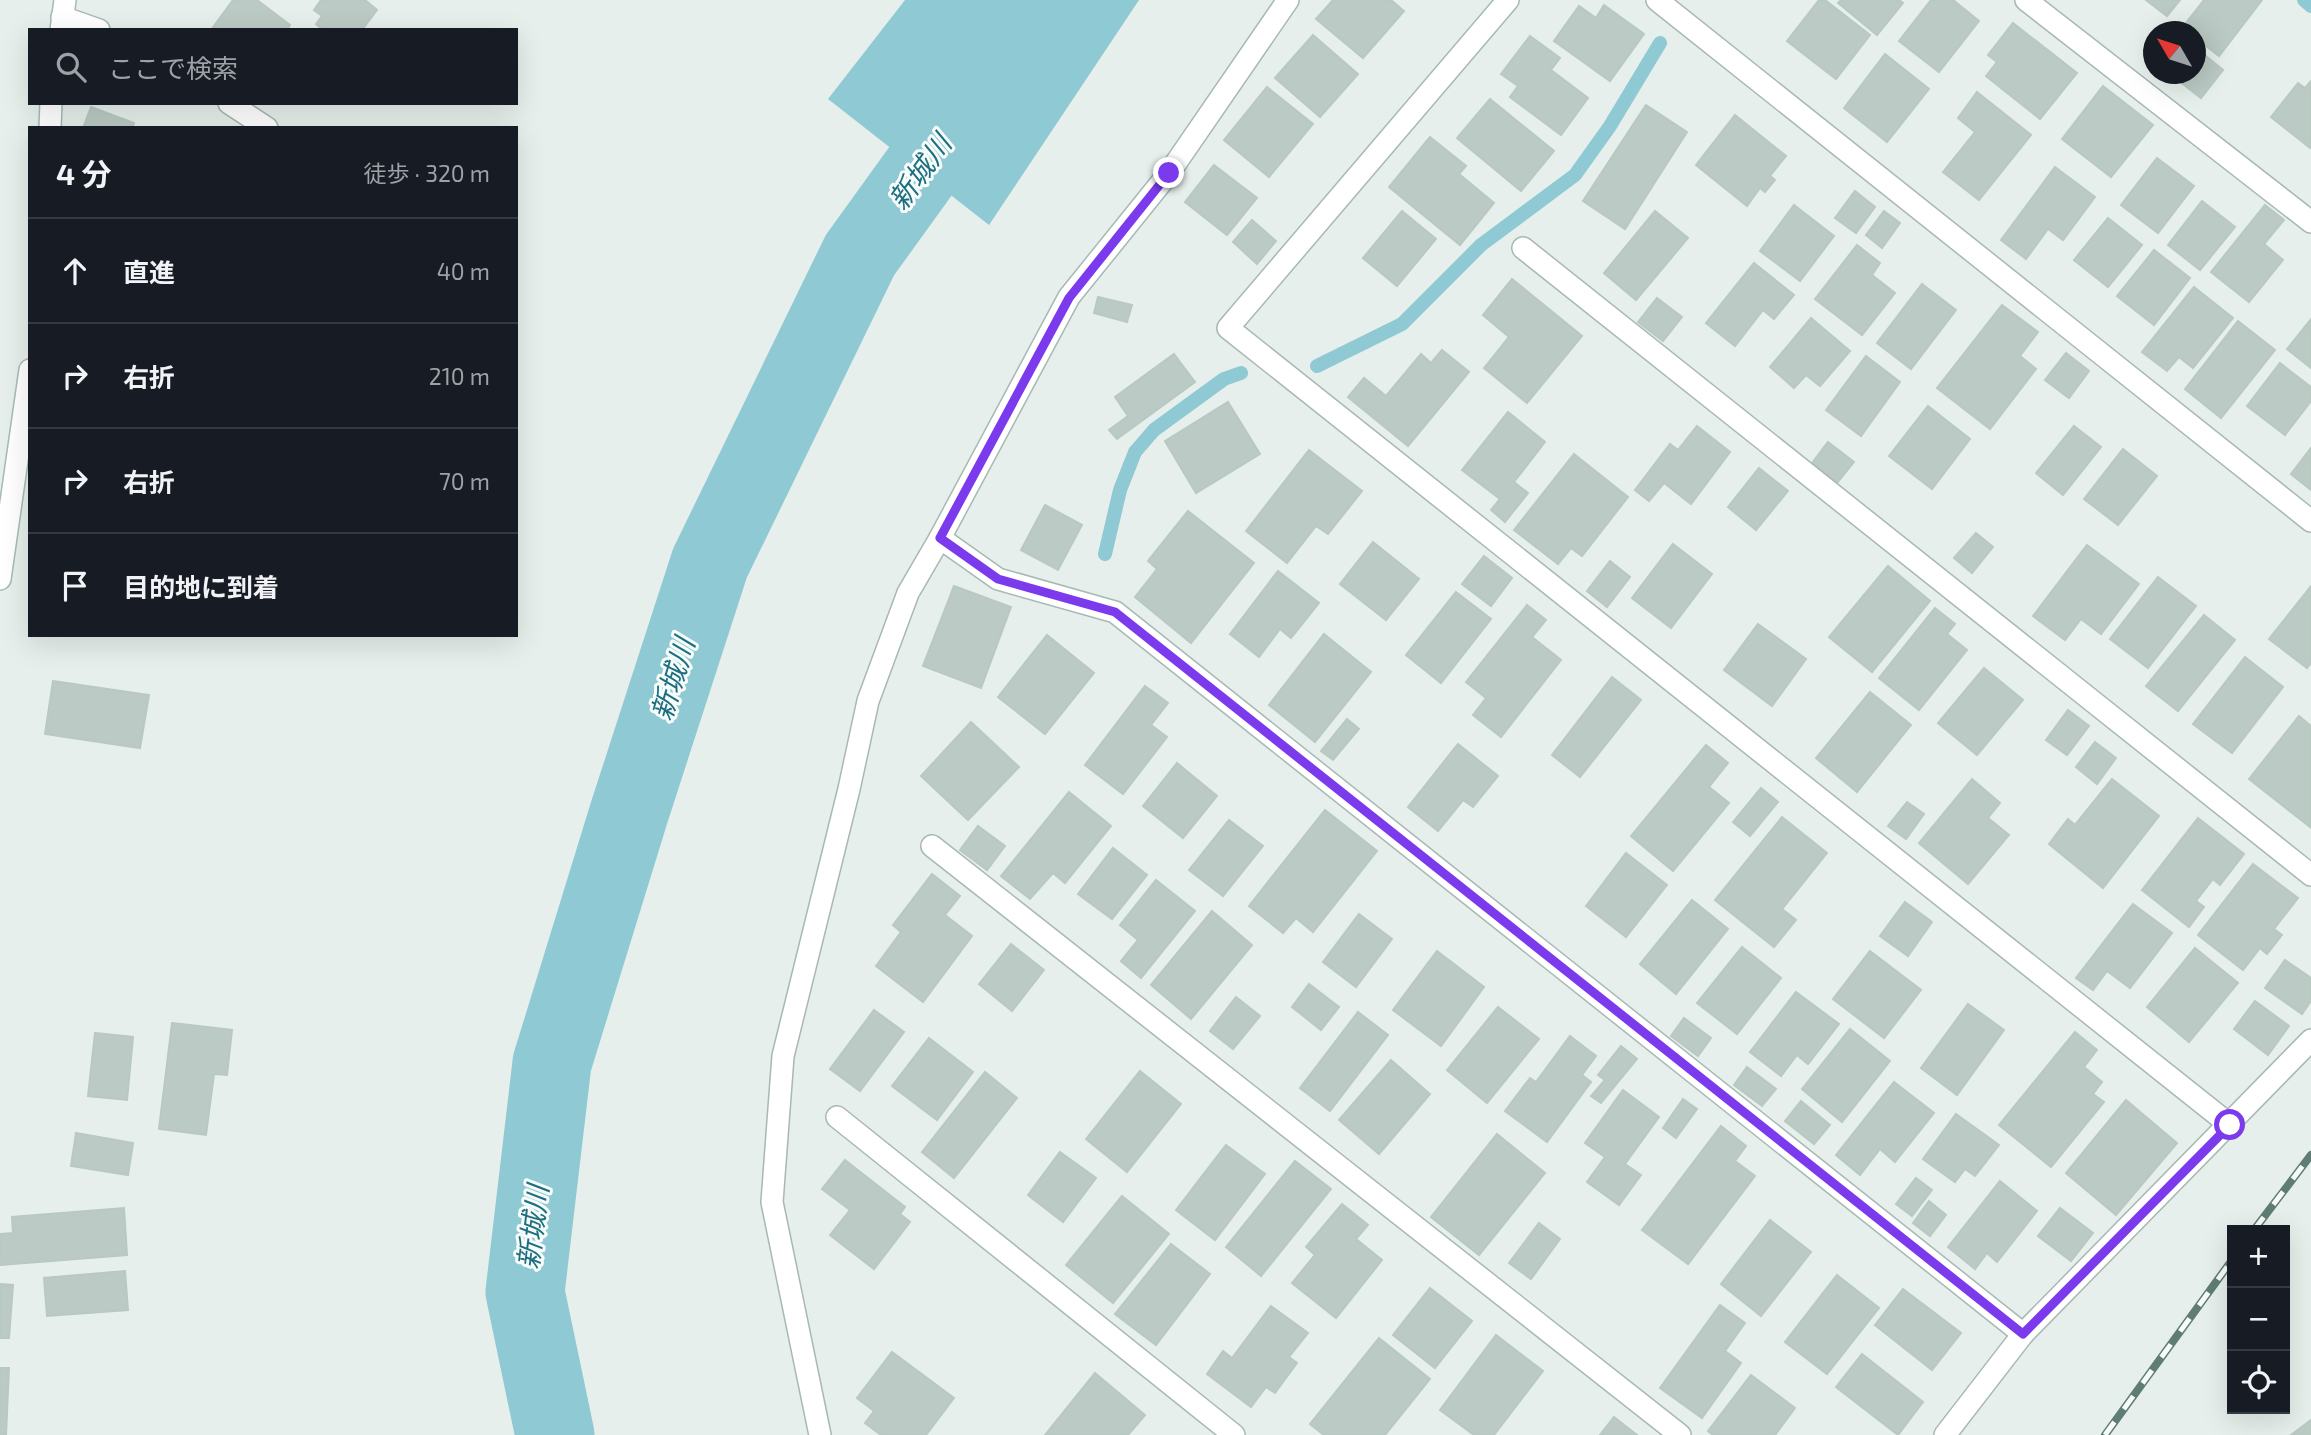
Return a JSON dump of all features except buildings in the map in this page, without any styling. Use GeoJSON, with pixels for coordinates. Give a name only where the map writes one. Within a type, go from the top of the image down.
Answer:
{"type":"FeatureCollection","features":[{"type":"Feature","properties":{"kind":"street"},"geometry":{"type":"LineString","coordinates":[[820,1435],[772,1202],[783,1056],[868,701],[908,593],[1069,298],[1169,173],[1288,0]]}},
{"type":"Feature","properties":{"kind":"street"},"geometry":{"type":"LineString","coordinates":[[1508,0],[1228,328],[2230,1125]]}},
{"type":"Feature","properties":{"kind":"street"},"geometry":{"type":"LineString","coordinates":[[1657,0],[2311,522]]}},
{"type":"Feature","properties":{"kind":"street"},"geometry":{"type":"LineString","coordinates":[[2026,0],[2311,222]]}},
{"type":"Feature","properties":{"kind":"street"},"geometry":{"type":"LineString","coordinates":[[63,16],[94,28]]}},
{"type":"Feature","properties":{"kind":"street"},"geometry":{"type":"LineString","coordinates":[[50,126],[51,105]]}},
{"type":"Feature","properties":{"kind":"street"},"geometry":{"type":"LineString","coordinates":[[232,105],[264,126]]}},
{"type":"Feature","properties":{"kind":"street"},"geometry":{"type":"LineString","coordinates":[[1524,248],[2311,875]]}},
{"type":"Feature","properties":{"kind":"street"},"geometry":{"type":"LineString","coordinates":[[0,579],[28,384]]}},
{"type":"Feature","properties":{"kind":"street"},"geometry":{"type":"LineString","coordinates":[[940,538],[998,579],[1115,612],[2023,1334]]}},
{"type":"Feature","properties":{"kind":"street"},"geometry":{"type":"LineString","coordinates":[[932,846],[1680,1435]]}},
{"type":"Feature","properties":{"kind":"street"},"geometry":{"type":"LineString","coordinates":[[1944,1435],[2023,1334],[2311,1040]]}},
{"type":"Feature","properties":{"kind":"street"},"geometry":{"type":"LineString","coordinates":[[837,1117],[1234,1435]]}},
{"type":"Feature","properties":{"kind":"water"},"geometry":{"type":"Polygon","coordinates":[[[905,0],[1139,0],[989,225],[828,99],[905,0]]]}},
{"type":"Feature","properties":{"kind":"waterway","name":"新城川"},"geometry":{"type":"LineString","coordinates":[[555,1435],[525,1292],[552,1063],[710,563],[860,255],[1044,0]]}},
{"type":"Feature","properties":{"kind":"waterway"},"geometry":{"type":"LineString","coordinates":[[2304,0],[2311,6]]}},
{"type":"Feature","properties":{"kind":"waterway"},"geometry":{"type":"LineString","coordinates":[[1317,366],[1402,324],[1481,245],[1575,175],[1610,126],[1660,43]]}},
{"type":"Feature","properties":{"kind":"waterway"},"geometry":{"type":"LineString","coordinates":[[1105,554],[1120,490],[1135,452],[1154,430],[1224,379],[1241,373]]}},
{"type":"Feature","properties":{"kind":"railway"},"geometry":{"type":"LineString","coordinates":[[2258,1225],[2311,1155]]}},
{"type":"Feature","properties":{"kind":"railway"},"geometry":{"type":"LineString","coordinates":[[2105,1435],[2227,1267]]}},
{"type":"Feature","properties":{"kind":"route"},"geometry":{"type":"LineString","coordinates":[[1169,173],[1069,298],[940,538],[998,579],[1115,612],[2023,1334],[2230,1125]]}}]}
